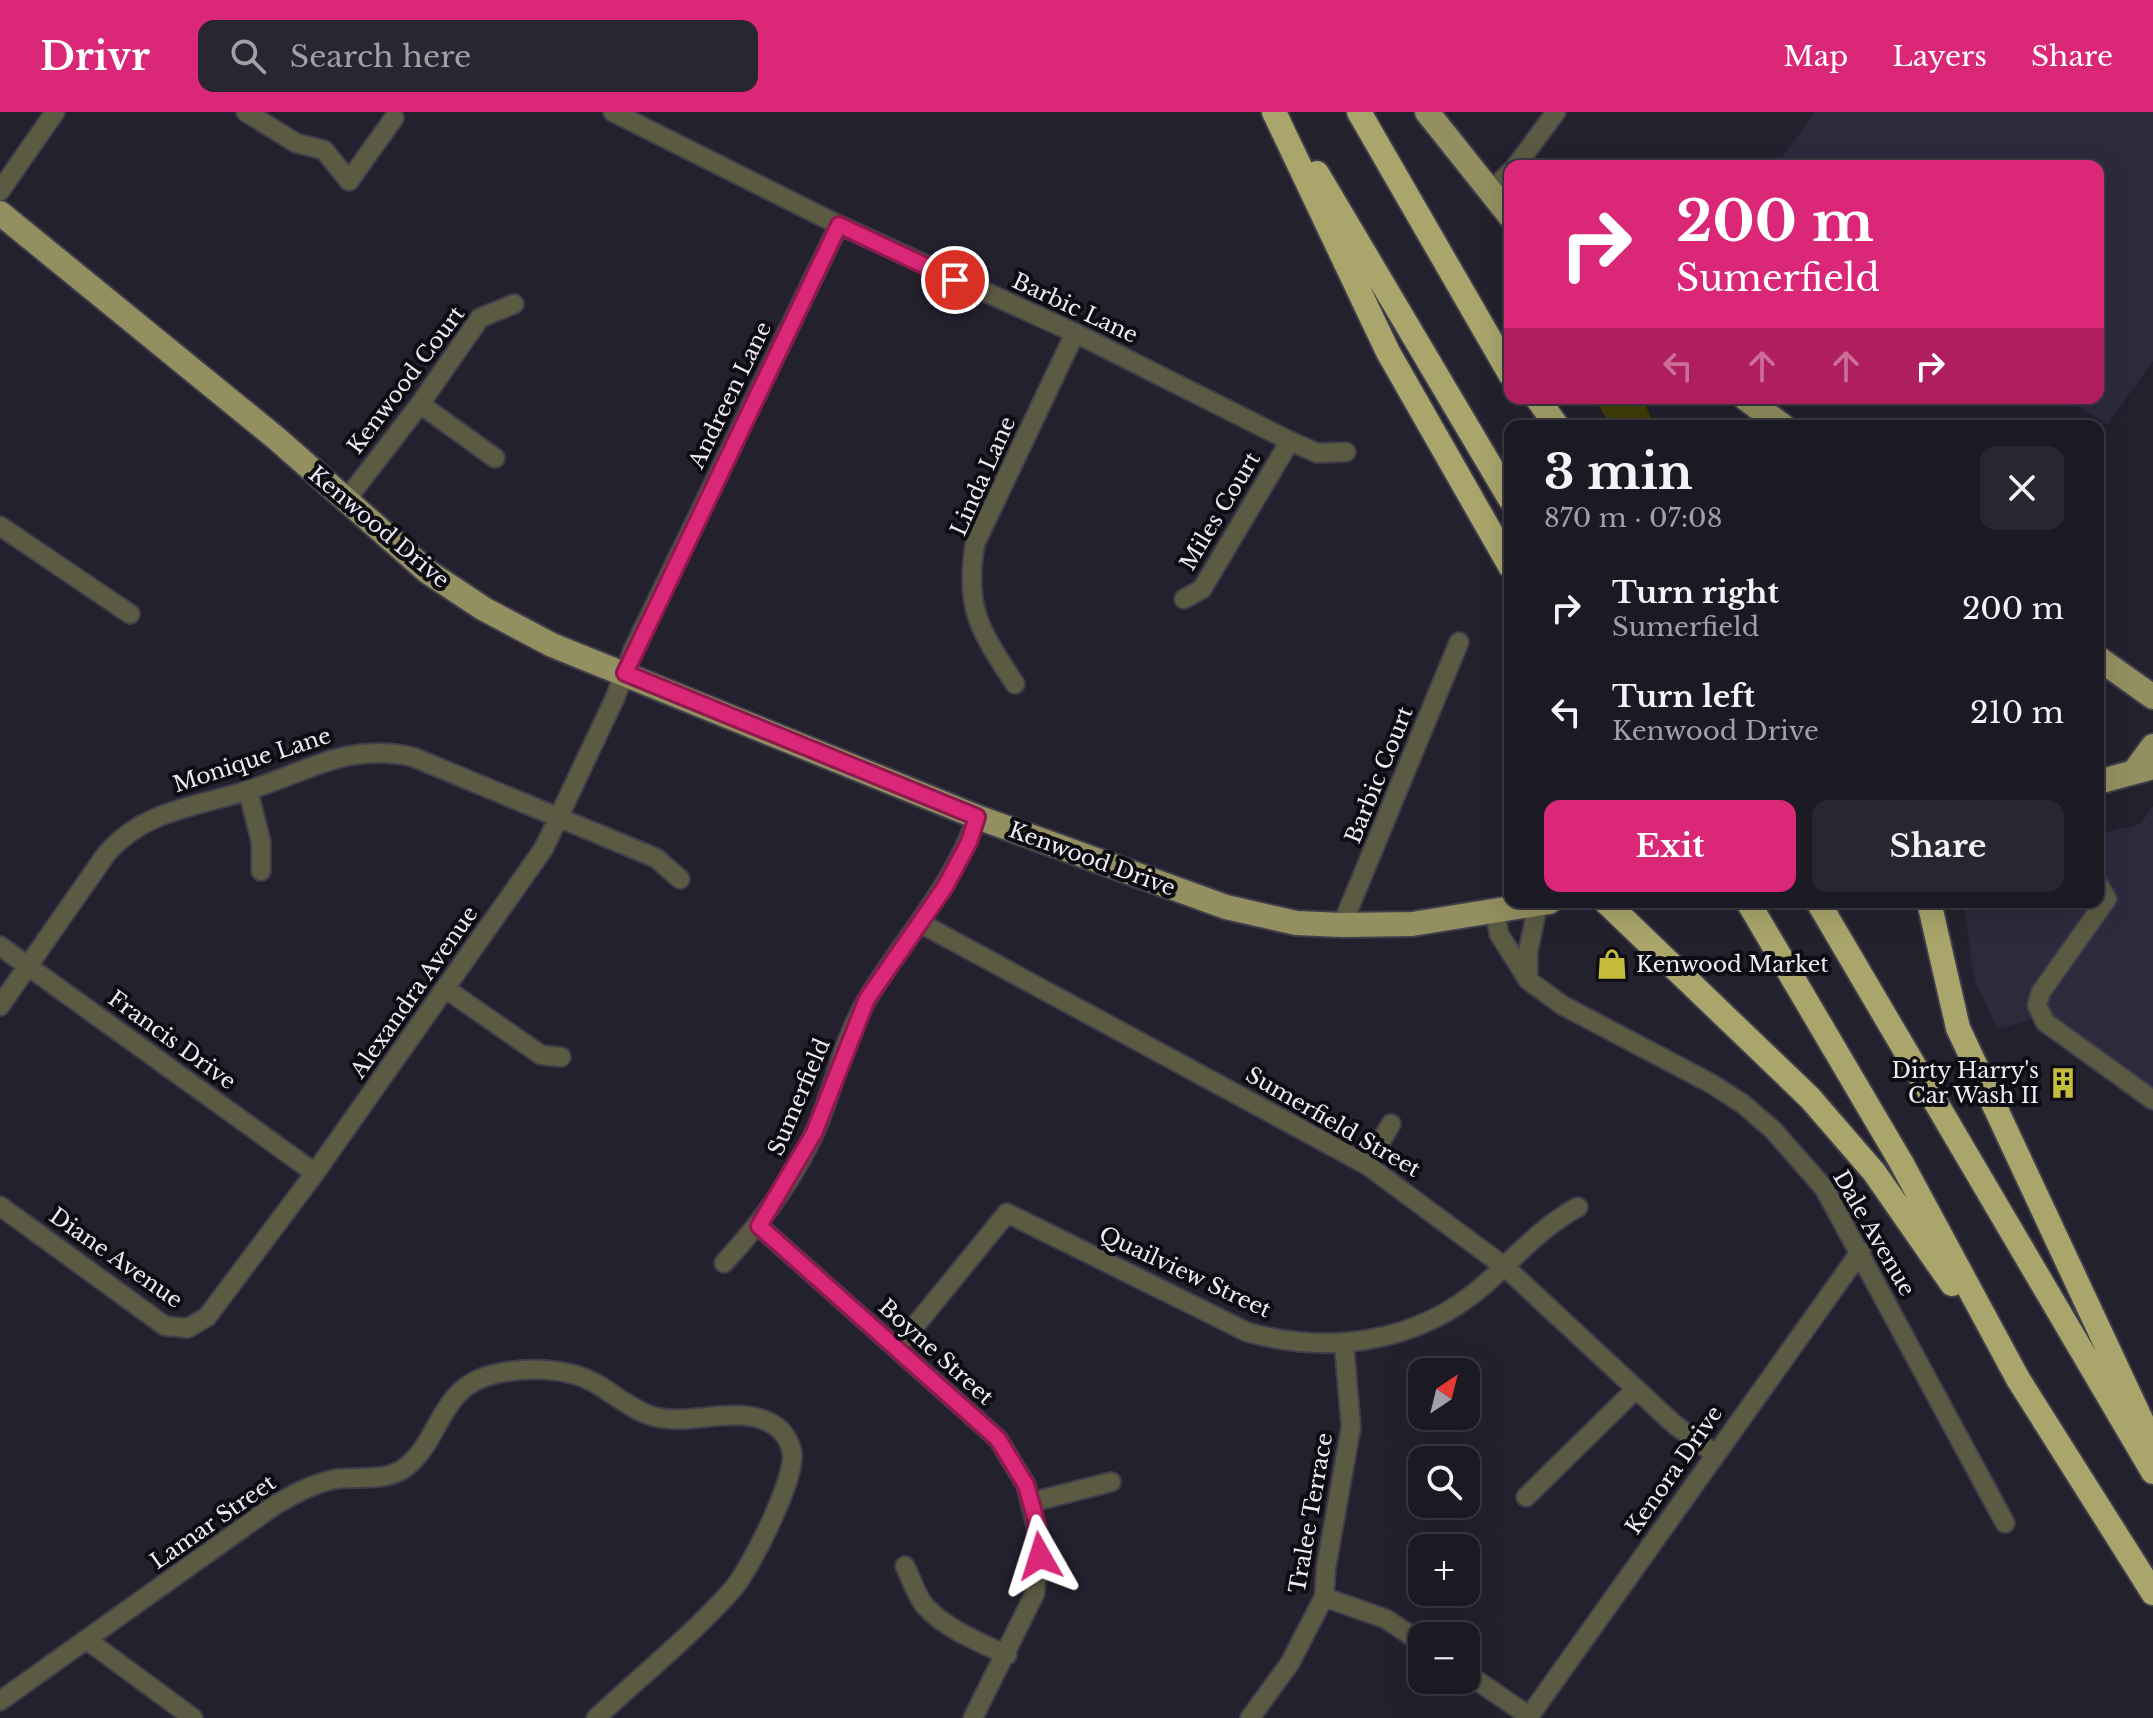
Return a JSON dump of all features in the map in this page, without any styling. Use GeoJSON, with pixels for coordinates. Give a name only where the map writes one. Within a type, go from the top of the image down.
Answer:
{"type":"FeatureCollection","features":[{"type":"Feature","properties":{"kind":"highway"},"geometry":{"type":"LineString","coordinates":[[1274,112],[1388,352],[1504,555]]}},
{"type":"Feature","properties":{"kind":"highway"},"geometry":{"type":"LineString","coordinates":[[1281,112],[1504,489]]}},
{"type":"Feature","properties":{"kind":"highway"},"geometry":{"type":"LineString","coordinates":[[1359,112],[1504,364]]}},
{"type":"Feature","properties":{"kind":"highway"},"geometry":{"type":"LineString","coordinates":[[1486,332],[1504,354]]}},
{"type":"Feature","properties":{"kind":"highway"},"geometry":{"type":"LineString","coordinates":[[1612,908],[1810,1098],[1874,1172],[2018,1379],[2153,1593]]}},
{"type":"Feature","properties":{"kind":"highway"},"geometry":{"type":"LineString","coordinates":[[1752,908],[1901,1162],[2018,1379]]}},
{"type":"Feature","properties":{"kind":"highway"},"geometry":{"type":"LineString","coordinates":[[1822,908],[2153,1472]]}},
{"type":"Feature","properties":{"kind":"highway"},"geometry":{"type":"LineString","coordinates":[[1930,908],[1958,1028],[2153,1445]]}},
{"type":"Feature","properties":{"kind":"main road"},"geometry":{"type":"LineString","coordinates":[[1427,112],[1504,209]]}},
{"type":"Feature","properties":{"kind":"main road","name":"Kenwood Drive"},"geometry":{"type":"LineString","coordinates":[[0,213],[347,499],[401,551],[474,603],[552,645],[977,817],[1226,907],[1296,923],[1342,925],[1412,924],[1509,908]]}},
{"type":"Feature","properties":{"kind":"main road"},"geometry":{"type":"LineString","coordinates":[[1753,404],[1775,420]]}},
{"type":"Feature","properties":{"kind":"main road"},"geometry":{"type":"LineString","coordinates":[[2104,662],[2153,697]]}},
{"type":"Feature","properties":{"kind":"main road"},"geometry":{"type":"LineString","coordinates":[[2104,780],[2143,770],[2153,746]]}},
{"type":"Feature","properties":{"kind":"street"},"geometry":{"type":"LineString","coordinates":[[0,191],[55,112]]}},
{"type":"Feature","properties":{"kind":"street"},"geometry":{"type":"LineString","coordinates":[[246,112],[296,143],[324,150],[349,181],[394,118]]}},
{"type":"Feature","properties":{"kind":"street","name":"Barbic Lane"},"geometry":{"type":"LineString","coordinates":[[613,112],[839,225],[1075,333],[1290,441],[1317,453],[1346,452]]}},
{"type":"Feature","properties":{"kind":"street"},"geometry":{"type":"LineString","coordinates":[[1520,160],[1556,112]]}},
{"type":"Feature","properties":{"kind":"street"},"geometry":{"type":"LineString","coordinates":[[1489,193],[1504,178]]}},
{"type":"Feature","properties":{"kind":"street","name":"Andreen Lane"},"geometry":{"type":"LineString","coordinates":[[625,673],[839,225]]}},
{"type":"Feature","properties":{"kind":"street","name":"Kenwood Court"},"geometry":{"type":"LineString","coordinates":[[347,499],[420,404],[480,318],[514,304]]}},
{"type":"Feature","properties":{"kind":"street","name":"Linda Lane"},"geometry":{"type":"LineString","coordinates":[[1015,684],[978,628],[969,578],[975,544],[1075,333]]}},
{"type":"Feature","properties":{"kind":"street"},"geometry":{"type":"LineString","coordinates":[[420,404],[495,458]]}},
{"type":"Feature","properties":{"kind":"street","name":"Miles Court"},"geometry":{"type":"LineString","coordinates":[[1184,599],[1202,589],[1290,441]]}},
{"type":"Feature","properties":{"kind":"street"},"geometry":{"type":"LineString","coordinates":[[0,526],[130,614]]}},
{"type":"Feature","properties":{"kind":"street","name":"Barbic Court"},"geometry":{"type":"LineString","coordinates":[[1342,925],[1459,642]]}},
{"type":"Feature","properties":{"kind":"street","name":"Alexandra Avenue"},"geometry":{"type":"LineString","coordinates":[[207,1317],[315,1173],[544,848],[625,673]]}},
{"type":"Feature","properties":{"kind":"street","name":"Monique Lane"},"geometry":{"type":"LineString","coordinates":[[0,1006],[107,853],[126,833],[168,811],[248,790],[328,759],[386,752],[413,757],[656,858],[680,879]]}},
{"type":"Feature","properties":{"kind":"street"},"geometry":{"type":"LineString","coordinates":[[248,790],[261,842],[261,871]]}},
{"type":"Feature","properties":{"kind":"street","name":"Sumerfield"},"geometry":{"type":"LineString","coordinates":[[724,1263],[759,1226],[814,1133],[867,999],[922,924],[969,842],[977,817]]}},
{"type":"Feature","properties":{"kind":"street"},"geometry":{"type":"LineString","coordinates":[[1528,980],[1528,952],[1541,908]]}},
{"type":"Feature","properties":{"kind":"street"},"geometry":{"type":"LineString","coordinates":[[2101,908],[2041,992],[2037,1005],[2045,1022],[2153,1100]]}},
{"type":"Feature","properties":{"kind":"street","name":"Dale Avenue"},"geometry":{"type":"LineString","coordinates":[[1495,910],[1499,934],[1528,980],[1562,1005],[1712,1084],[1743,1104],[1773,1130],[1824,1188],[1861,1251],[2005,1523]]}},
{"type":"Feature","properties":{"kind":"street","name":"Sumerfield Street"},"geometry":{"type":"LineString","coordinates":[[922,924],[1367,1165],[1505,1267],[1636,1389],[1715,1454]]}},
{"type":"Feature","properties":{"kind":"street","name":"Francis Drive"},"geometry":{"type":"LineString","coordinates":[[0,946],[315,1173]]}},
{"type":"Feature","properties":{"kind":"street"},"geometry":{"type":"LineString","coordinates":[[446,989],[541,1055],[561,1057]]}},
{"type":"Feature","properties":{"kind":"street"},"geometry":{"type":"LineString","coordinates":[[1367,1165],[1391,1124]]}},
{"type":"Feature","properties":{"kind":"street","name":"Diane Avenue"},"geometry":{"type":"LineString","coordinates":[[0,1206],[165,1326],[188,1328],[207,1317]]}},
{"type":"Feature","properties":{"kind":"street","name":"Quailview Street"},"geometry":{"type":"LineString","coordinates":[[897,1348],[1007,1213],[1247,1332],[1305,1344],[1344,1344],[1386,1337],[1426,1322],[1462,1302],[1505,1267],[1553,1220],[1578,1207]]}},
{"type":"Feature","properties":{"kind":"street","name":"Boyne Street"},"geometry":{"type":"LineString","coordinates":[[759,1226],[998,1439],[1018,1469],[1032,1502],[1039,1538],[1039,1575],[1035,1593],[1007,1655],[973,1718]]}},
{"type":"Feature","properties":{"kind":"street","name":"Kenora Drive"},"geometry":{"type":"LineString","coordinates":[[1529,1717],[1861,1251]]}},
{"type":"Feature","properties":{"kind":"street","name":"Tralee Terrace"},"geometry":{"type":"LineString","coordinates":[[1250,1718],[1290,1663],[1324,1597],[1326,1568],[1351,1427],[1344,1344]]}},
{"type":"Feature","properties":{"kind":"street","name":"Lamar Street"},"geometry":{"type":"LineString","coordinates":[[0,1701],[299,1491],[336,1479],[391,1474],[408,1466],[453,1397],[472,1381],[495,1373],[565,1371],[592,1382],[653,1416],[688,1421],[732,1416],[777,1427],[787,1438],[792,1453],[790,1474],[771,1522],[734,1588],[596,1718]]}},
{"type":"Feature","properties":{"kind":"street"},"geometry":{"type":"LineString","coordinates":[[1526,1497],[1636,1389]]}},
{"type":"Feature","properties":{"kind":"street"},"geometry":{"type":"LineString","coordinates":[[1032,1502],[1111,1482]]}},
{"type":"Feature","properties":{"kind":"street"},"geometry":{"type":"LineString","coordinates":[[905,1566],[923,1604],[931,1611],[957,1630],[1007,1655]]}},
{"type":"Feature","properties":{"kind":"street"},"geometry":{"type":"LineString","coordinates":[[1324,1597],[1386,1619],[1408,1634]]}},
{"type":"Feature","properties":{"kind":"street"},"geometry":{"type":"LineString","coordinates":[[87,1640],[193,1718]]}},
{"type":"Feature","properties":{"kind":"street"},"geometry":{"type":"LineString","coordinates":[[1480,1683],[1529,1717]]}},
{"type":"Feature","properties":{"kind":"shaded area"},"geometry":{"type":"Polygon","coordinates":[[[1815,112],[2153,112],[2153,361],[2108,424],[2073,404],[2104,404],[2104,160],[1780,160],[1815,112]]]}},
{"type":"Feature","properties":{"kind":"shaded area"},"geometry":{"type":"Polygon","coordinates":[[[1598,404],[1645,404],[1652,420],[1607,420],[1598,404]]]}},
{"type":"Feature","properties":{"kind":"shaded area"},"geometry":{"type":"Polygon","coordinates":[[[2153,806],[2153,1091],[2047,1015],[1998,1029],[1975,981],[1964,908],[2104,908],[2104,833],[2141,824],[2153,806]]]}},
{"type":"Feature","properties":{"kind":"place","name":"Kenwood Market"},"geometry":{"type":"Point","coordinates":[1612,964]}},
{"type":"Feature","properties":{"kind":"place","name":"Dirty Harry's Car Wash II"},"geometry":{"type":"Point","coordinates":[2063,1083]}},
{"type":"Feature","properties":{"kind":"route"},"geometry":{"type":"LineString","coordinates":[[955,280],[839,225],[633,650],[625,673],[977,817],[969,842],[945,887],[867,999],[814,1133],[759,1226],[998,1439],[1026,1485],[1036,1520],[1040,1556]]}}]}
